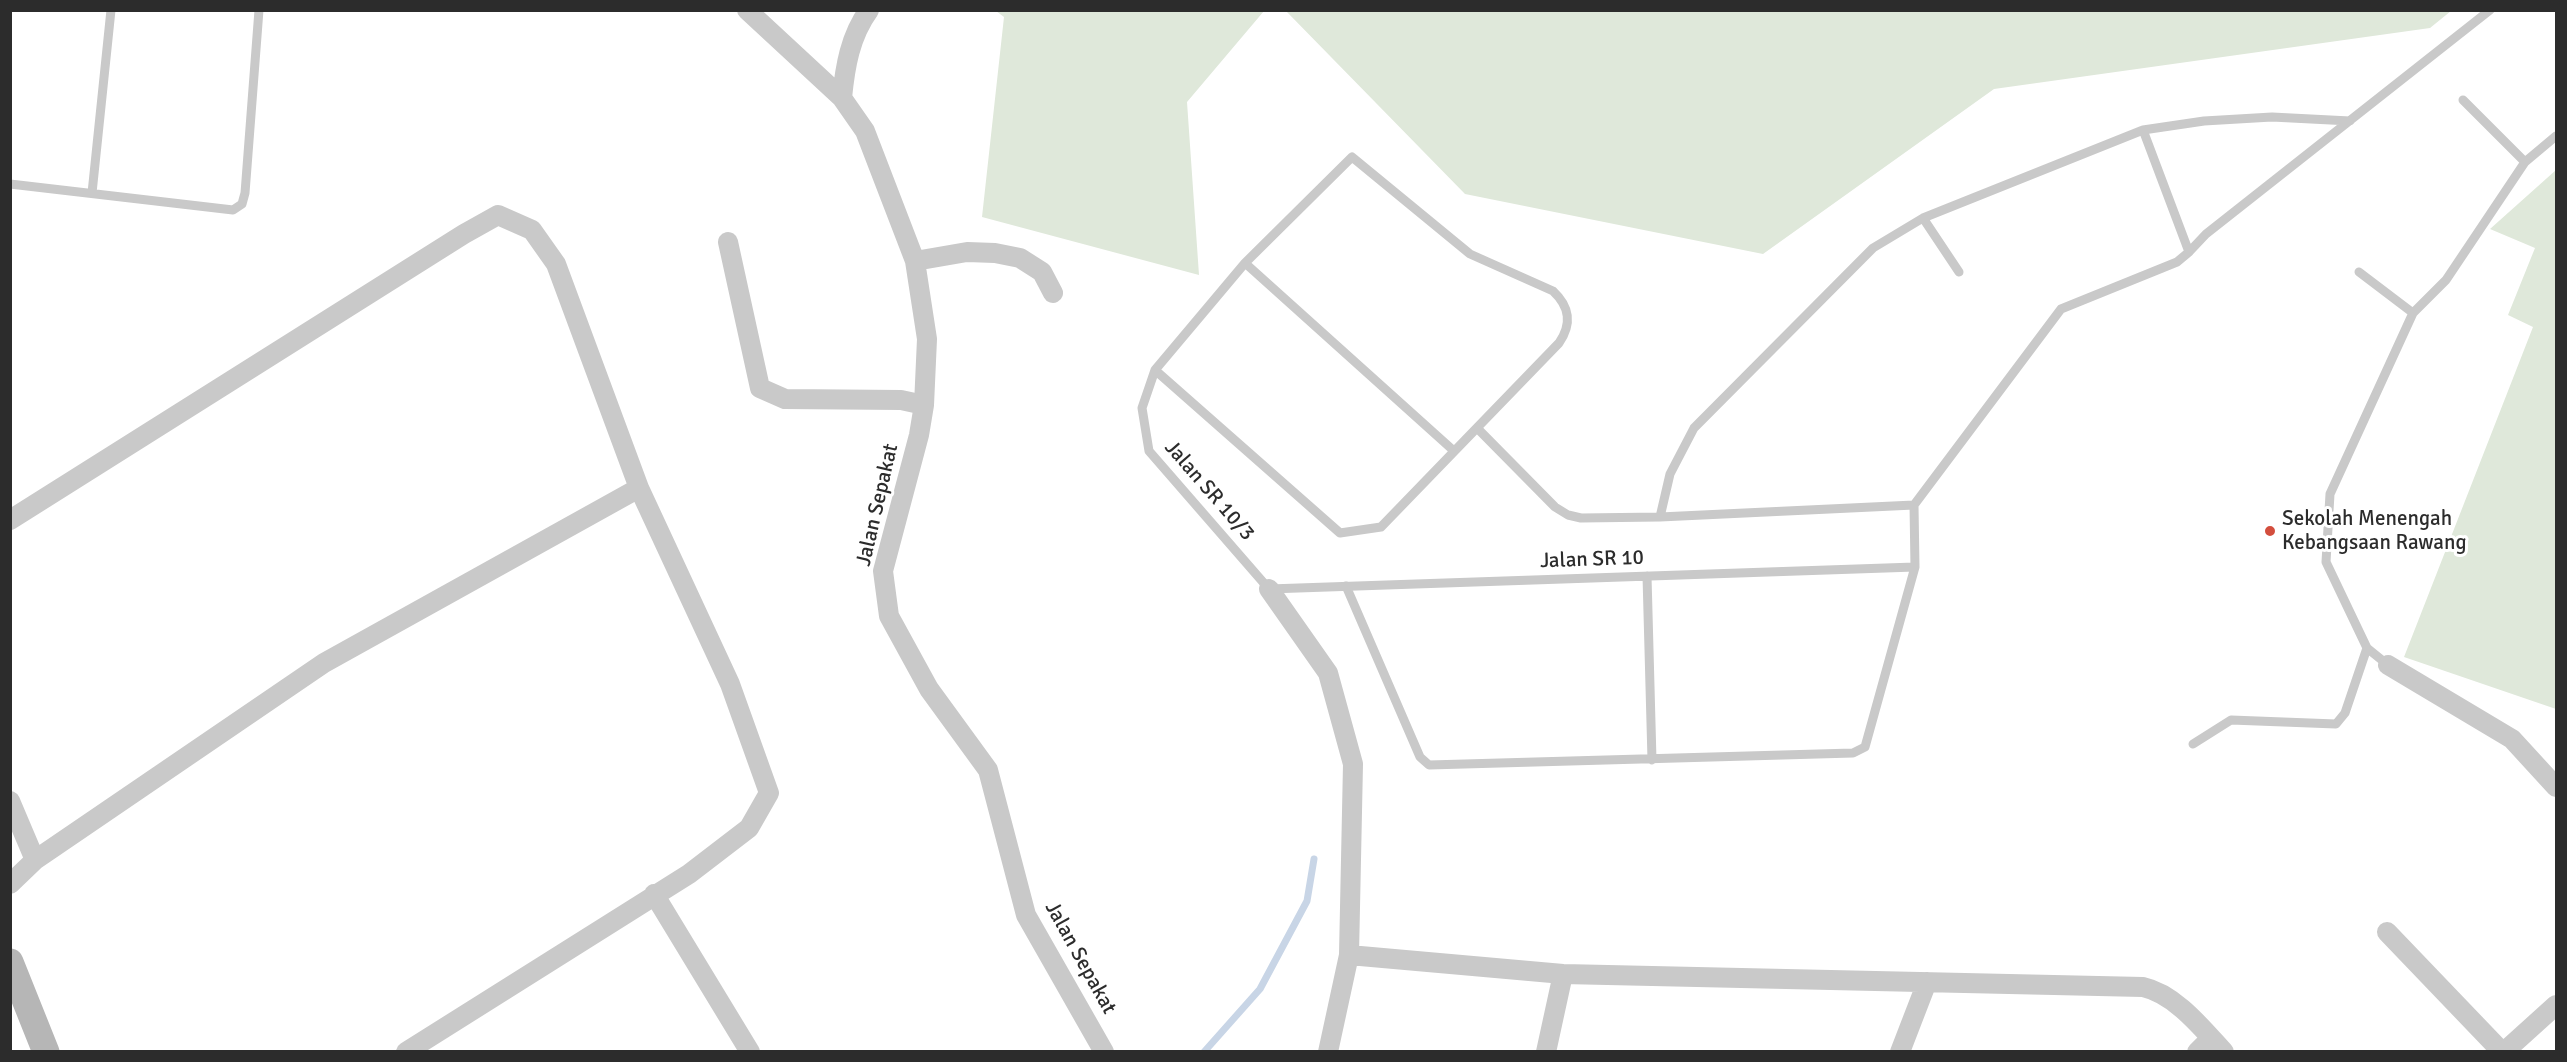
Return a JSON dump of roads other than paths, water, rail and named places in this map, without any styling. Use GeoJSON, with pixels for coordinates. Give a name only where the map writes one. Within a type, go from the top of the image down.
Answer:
{"type":"FeatureCollection","features":[{"type":"Feature","properties":{"kind":"street","name":"Jalan Sepakat"},"geometry":{"type":"LineString","coordinates":[[747,10],[842,98],[865,131],[915,261],[927,339],[924,405],[883,571],[889,616],[929,689],[988,770],[1026,915],[1104,1052]]}},
{"type":"Feature","properties":{"kind":"street"},"geometry":{"type":"LineString","coordinates":[[842,98],[846,66],[854,38],[869,10]]}},
{"type":"Feature","properties":{"kind":"street"},"geometry":{"type":"LineString","coordinates":[[10,520],[454,240],[498,215],[532,230],[556,264],[639,488],[730,684],[769,793],[749,828],[689,874],[406,1052]]}},
{"type":"Feature","properties":{"kind":"street"},"geometry":{"type":"LineString","coordinates":[[728,242],[760,388],[785,399],[901,400],[924,405]]}},
{"type":"Feature","properties":{"kind":"street"},"geometry":{"type":"LineString","coordinates":[[915,261],[967,252],[995,253],[1020,258],[1042,272],[1053,293]]}},
{"type":"Feature","properties":{"kind":"street"},"geometry":{"type":"LineString","coordinates":[[10,884],[35,860],[324,663],[639,488]]}},
{"type":"Feature","properties":{"kind":"street"},"geometry":{"type":"LineString","coordinates":[[1269,589],[1328,673],[1353,764],[1349,955],[1328,1052]]}},
{"type":"Feature","properties":{"kind":"street"},"geometry":{"type":"LineString","coordinates":[[2388,665],[2512,739],[2556,787]]}},
{"type":"Feature","properties":{"kind":"street"},"geometry":{"type":"LineString","coordinates":[[10,801],[35,860]]}},
{"type":"Feature","properties":{"kind":"street"},"geometry":{"type":"LineString","coordinates":[[654,894],[750,1052]]}},
{"type":"Feature","properties":{"kind":"street"},"geometry":{"type":"LineString","coordinates":[[2387,932],[2503,1052],[2556,1005]]}},
{"type":"Feature","properties":{"kind":"street"},"geometry":{"type":"LineString","coordinates":[[1349,955],[1563,974],[2143,987],[2153,989],[2169,998],[2218,1045],[2197,1052]]}},
{"type":"Feature","properties":{"kind":"street"},"geometry":{"type":"LineString","coordinates":[[10,962],[46,1052]]}},
{"type":"Feature","properties":{"kind":"street"},"geometry":{"type":"LineString","coordinates":[[1546,1052],[1563,974]]}},
{"type":"Feature","properties":{"kind":"street"},"geometry":{"type":"LineString","coordinates":[[1900,1052],[1927,982]]}},
{"type":"Feature","properties":{"kind":"lane"},"geometry":{"type":"LineString","coordinates":[[92,193],[111,10]]}},
{"type":"Feature","properties":{"kind":"lane"},"geometry":{"type":"LineString","coordinates":[[10,184],[233,210],[242,204],[245,193],[259,10]]}},
{"type":"Feature","properties":{"kind":"lane"},"geometry":{"type":"LineString","coordinates":[[1346,586],[1420,757],[1429,765],[1860,752],[1868,741],[1915,567],[1914,505],[2061,309],[2177,262],[2205,234],[2490,10]]}},
{"type":"Feature","properties":{"kind":"lane"},"geometry":{"type":"LineString","coordinates":[[2463,100],[2525,162]]}},
{"type":"Feature","properties":{"kind":"lane"},"geometry":{"type":"LineString","coordinates":[[1660,517],[1670,474],[1694,428],[1874,248],[1923,218],[2143,130],[2204,121],[2272,117],[2350,120]]}},
{"type":"Feature","properties":{"kind":"lane"},"geometry":{"type":"LineString","coordinates":[[2143,130],[2189,252]]}},
{"type":"Feature","properties":{"kind":"lane"},"geometry":{"type":"LineString","coordinates":[[2388,665],[2367,648],[2326,562],[2330,494],[2413,313],[2445,280],[2525,162],[2556,136]]}},
{"type":"Feature","properties":{"kind":"lane","name":"Jalan SR 10/3"},"geometry":{"type":"LineString","coordinates":[[1269,589],[1149,451],[1142,408],[1155,370],[1245,263],[1352,157],[1470,254],[1553,291],[1562,299],[1567,310],[1568,322],[1565,333],[1477,428]]}},
{"type":"Feature","properties":{"kind":"lane"},"geometry":{"type":"LineString","coordinates":[[1923,218],[1959,272]]}},
{"type":"Feature","properties":{"kind":"lane"},"geometry":{"type":"LineString","coordinates":[[1245,263],[1454,451]]}},
{"type":"Feature","properties":{"kind":"lane"},"geometry":{"type":"LineString","coordinates":[[2359,272],[2413,313]]}},
{"type":"Feature","properties":{"kind":"lane"},"geometry":{"type":"LineString","coordinates":[[1155,370],[1341,533],[1381,527],[1477,428],[1555,507],[1568,515],[1581,518],[1660,517],[1914,505]]}},
{"type":"Feature","properties":{"kind":"lane","name":"Jalan SR 10"},"geometry":{"type":"LineString","coordinates":[[1269,589],[1915,567]]}},
{"type":"Feature","properties":{"kind":"lane"},"geometry":{"type":"LineString","coordinates":[[1647,576],[1652,760]]}},
{"type":"Feature","properties":{"kind":"lane"},"geometry":{"type":"LineString","coordinates":[[2193,744],[2231,720],[2336,723],[2345,713],[2367,648]]}},
{"type":"Feature","properties":{"kind":"waterway"},"geometry":{"type":"LineString","coordinates":[[1204,1052],[1260,989],[1307,901],[1314,859]]}},
{"type":"Feature","properties":{"kind":"place","name":"Sekolah Menengah Kebangsaan Rawang"},"geometry":{"type":"Point","coordinates":[2270,531]}}]}
